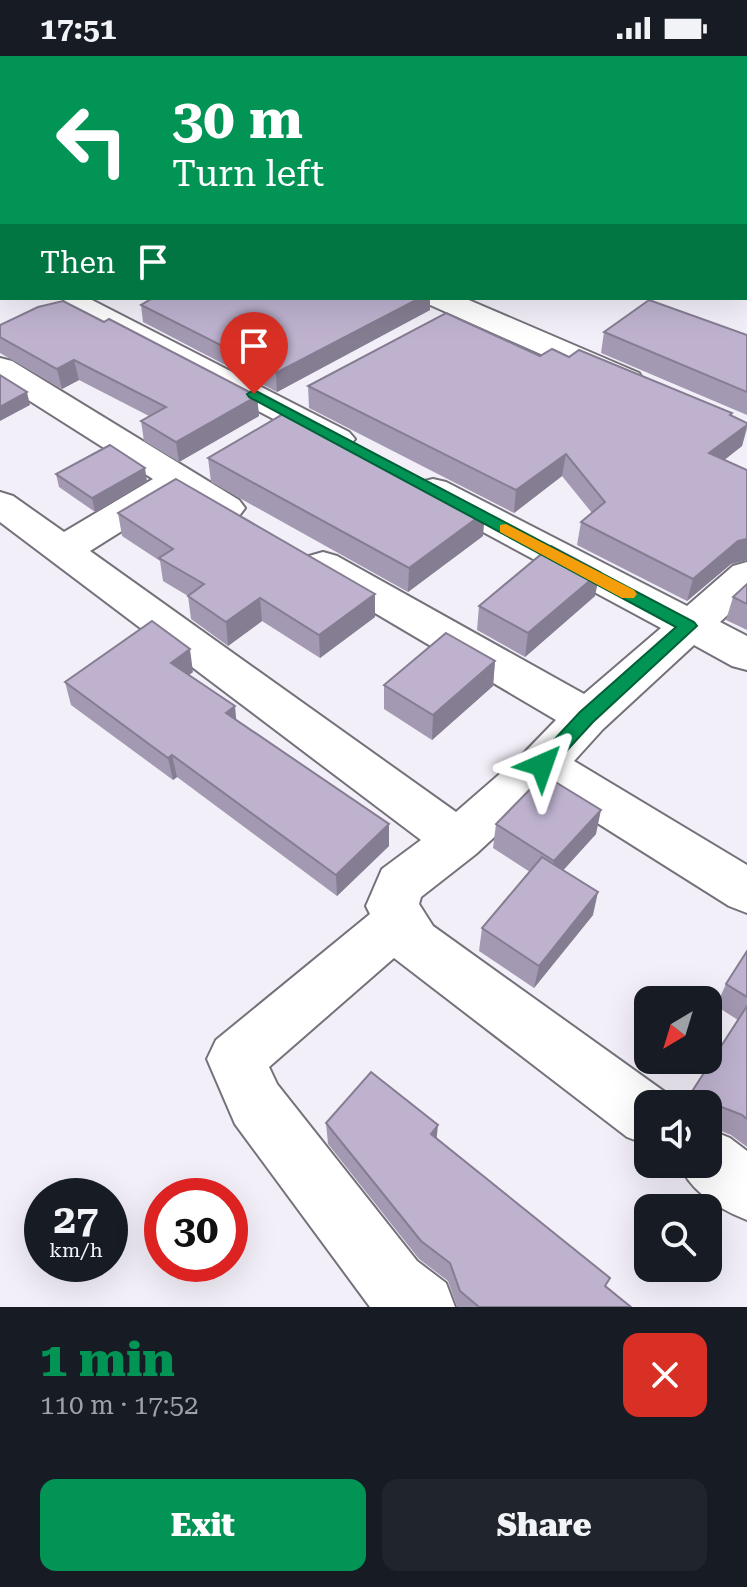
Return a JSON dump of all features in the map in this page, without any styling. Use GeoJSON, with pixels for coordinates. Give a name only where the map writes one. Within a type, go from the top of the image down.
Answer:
{"type":"FeatureCollection","features":[{"type":"Feature","properties":{"kind":"street"},"geometry":{"type":"LineString","coordinates":[[75,304],[293,405],[360,451]]}},
{"type":"Feature","properties":{"kind":"street"},"geometry":{"type":"LineString","coordinates":[[445,310],[649,389]]}},
{"type":"Feature","properties":{"kind":"street"},"geometry":{"type":"LineString","coordinates":[[0,368],[177,481],[587,717]]}},
{"type":"Feature","properties":{"kind":"street"},"geometry":{"type":"LineString","coordinates":[[254,437],[293,405]]}},
{"type":"Feature","properties":{"kind":"street"},"geometry":{"type":"LineString","coordinates":[[62,551],[215,459]]}},
{"type":"Feature","properties":{"kind":"street"},"geometry":{"type":"LineString","coordinates":[[401,473],[747,655]]}},
{"type":"Feature","properties":{"kind":"street"},"geometry":{"type":"LineString","coordinates":[[0,504],[458,840]]}},
{"type":"Feature","properties":{"kind":"street"},"geometry":{"type":"LineString","coordinates":[[634,1106],[414,943],[392,906],[400,884],[458,840],[542,765],[587,717],[747,575]]}},
{"type":"Feature","properties":{"kind":"street"},"geometry":{"type":"LineString","coordinates":[[542,765],[747,891]]}},
{"type":"Feature","properties":{"kind":"street"},"geometry":{"type":"LineString","coordinates":[[399,922],[236,1059],[256,1104],[394,1284],[422,1307]]}},
{"type":"Feature","properties":{"kind":"street"},"geometry":{"type":"LineString","coordinates":[[722,1170],[747,1189]]}},
{"type":"Feature","properties":{"kind":"building"},"geometry":{"type":"Polygon","coordinates":[[[150,300],[416,300],[276,373],[141,305],[150,300]]]}},
{"type":"Feature","properties":{"kind":"building"},"geometry":{"type":"Polygon","coordinates":[[[649,300],[747,335],[747,392],[604,332],[649,300]]]}},
{"type":"Feature","properties":{"kind":"building"},"geometry":{"type":"Polygon","coordinates":[[[63,301],[104,322],[109,319],[257,396],[176,442],[141,421],[166,407],[74,360],[57,369],[0,337],[0,325],[38,307],[63,301]]]}},
{"type":"Feature","properties":{"kind":"building"},"geometry":{"type":"Polygon","coordinates":[[[446,313],[540,356],[552,349],[569,357],[579,350],[732,413],[730,415],[747,423],[709,453],[747,470],[747,539],[738,541],[693,579],[581,522],[605,502],[566,454],[516,490],[308,386],[446,313]]]}},
{"type":"Feature","properties":{"kind":"building"},"geometry":{"type":"Polygon","coordinates":[[[0,375],[27,392],[0,407],[0,375]]]}},
{"type":"Feature","properties":{"kind":"building"},"geometry":{"type":"Polygon","coordinates":[[[290,410],[485,512],[409,568],[208,458],[290,410]]]}},
{"type":"Feature","properties":{"kind":"building"},"geometry":{"type":"Polygon","coordinates":[[[110,445],[145,468],[92,498],[56,474],[110,445]]]}},
{"type":"Feature","properties":{"kind":"building"},"geometry":{"type":"Polygon","coordinates":[[[176,479],[375,594],[319,635],[260,598],[226,622],[188,596],[204,584],[159,558],[173,549],[118,513],[176,479]]]}},
{"type":"Feature","properties":{"kind":"building"},"geometry":{"type":"Polygon","coordinates":[[[551,546],[600,572],[528,633],[479,606],[551,546]]]}},
{"type":"Feature","properties":{"kind":"building"},"geometry":{"type":"Polygon","coordinates":[[[747,584],[747,604],[733,597],[747,584]]]}},
{"type":"Feature","properties":{"kind":"building"},"geometry":{"type":"Polygon","coordinates":[[[152,621],[190,649],[171,663],[235,706],[226,713],[389,824],[336,875],[172,755],[168,758],[65,682],[152,621]]]}},
{"type":"Feature","properties":{"kind":"building"},"geometry":{"type":"Polygon","coordinates":[[[446,633],[495,661],[433,715],[384,685],[446,633]]]}},
{"type":"Feature","properties":{"kind":"building"},"geometry":{"type":"Polygon","coordinates":[[[544,775],[601,810],[554,861],[496,824],[544,775]]]}},
{"type":"Feature","properties":{"kind":"building"},"geometry":{"type":"Polygon","coordinates":[[[542,857],[598,892],[539,966],[482,928],[542,857]]]}},
{"type":"Feature","properties":{"kind":"building"},"geometry":{"type":"Polygon","coordinates":[[[747,951],[747,997],[726,984],[747,951]]]}},
{"type":"Feature","properties":{"kind":"building"},"geometry":{"type":"Polygon","coordinates":[[[747,1006],[747,1119],[722,1107],[722,1090],[693,1090],[703,1074],[722,1074],[722,1045],[747,1006]]]}},
{"type":"Feature","properties":{"kind":"building"},"geometry":{"type":"Polygon","coordinates":[[[371,1072],[438,1125],[431,1134],[610,1278],[605,1286],[631,1307],[479,1307],[460,1291],[450,1263],[421,1241],[326,1123],[371,1072]]]}},
{"type":"Feature","properties":{"kind":"slow traffic"},"geometry":{"type":"LineString","coordinates":[[506,529],[628,594]]}},
{"type":"Feature","properties":{"kind":"route"},"geometry":{"type":"LineString","coordinates":[[254,394],[688,626],[587,717],[542,765]]}}]}
